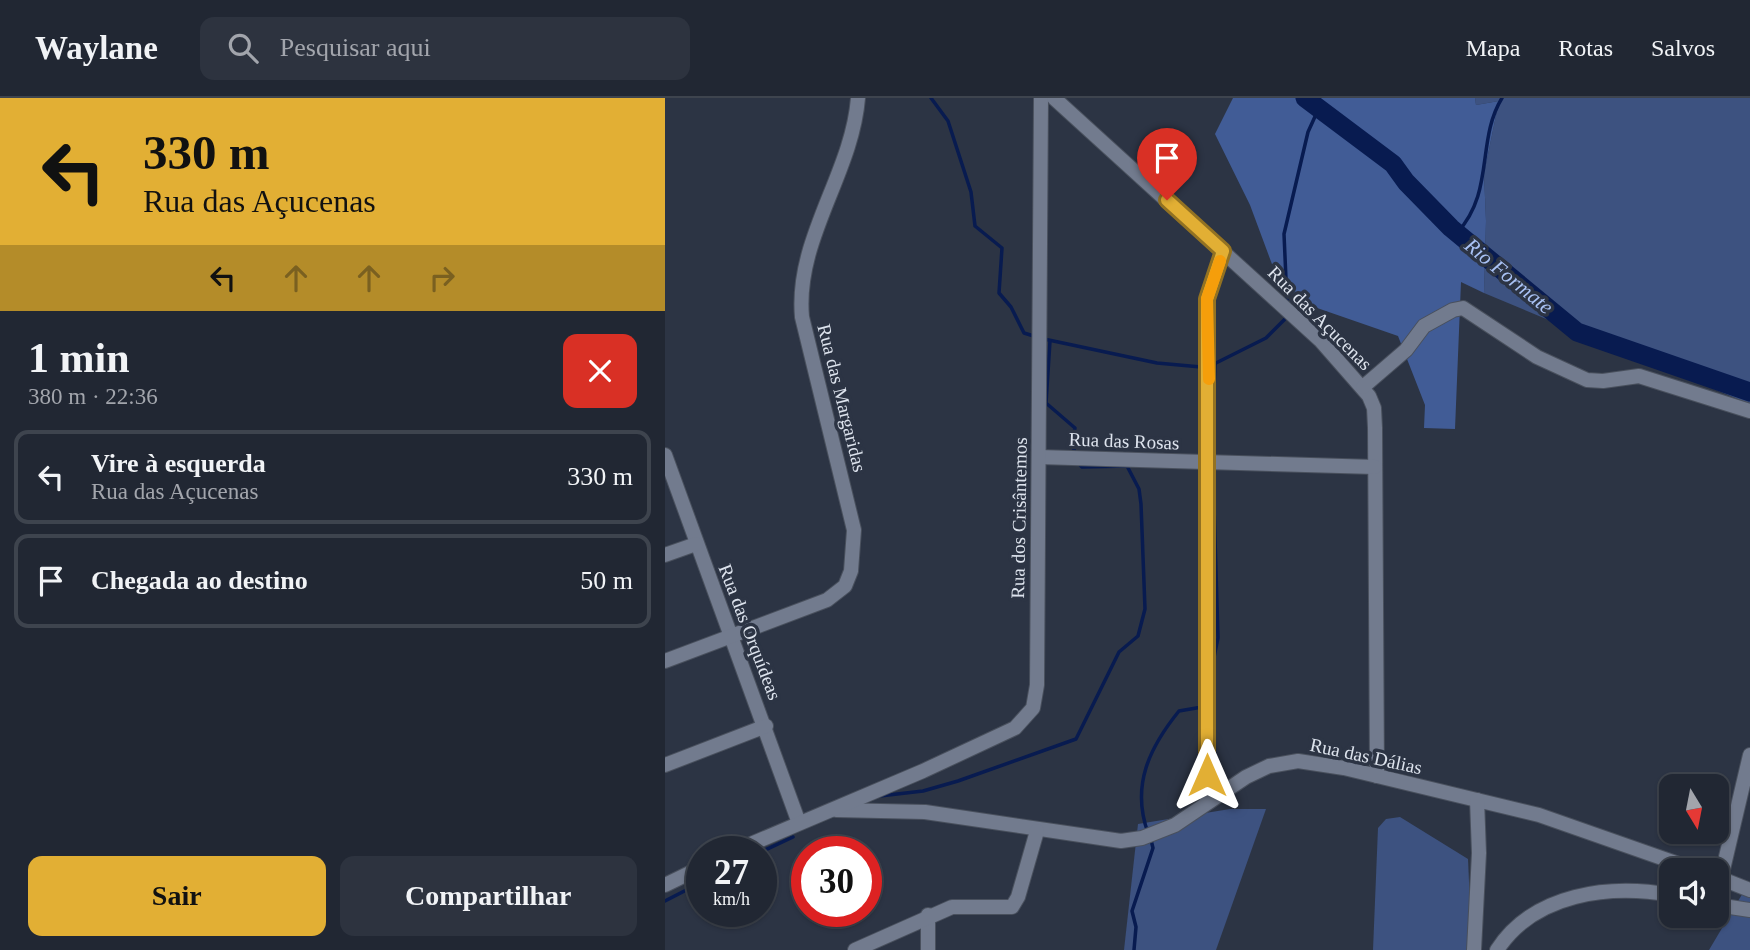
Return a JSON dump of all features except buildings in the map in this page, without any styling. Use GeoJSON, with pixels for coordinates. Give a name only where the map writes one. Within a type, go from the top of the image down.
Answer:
{"type":"FeatureCollection","features":[{"type":"Feature","properties":{"kind":"street","name":"Rua das Margaridas"},"geometry":{"type":"LineString","coordinates":[[665,661],[827,600],[845,586],[852,571],[854,530],[802,317],[800,298],[801,276],[843,162],[858,98]]}},
{"type":"Feature","properties":{"kind":"street","name":"Rua dos Crisântemos"},"geometry":{"type":"LineString","coordinates":[[769,836],[1015,728],[1033,708],[1037,685],[1041,98]]}},
{"type":"Feature","properties":{"kind":"street","name":"Rua das Açucenas"},"geometry":{"type":"LineString","coordinates":[[1054,98],[1320,340],[1363,387],[1374,408],[1377,776]]}},
{"type":"Feature","properties":{"kind":"street"},"geometry":{"type":"LineString","coordinates":[[1207,801],[1207,299],[1223,251]]}},
{"type":"Feature","properties":{"kind":"street"},"geometry":{"type":"LineString","coordinates":[[1363,387],[1406,350],[1424,327],[1453,310],[1463,308],[1537,357],[1587,380],[1603,381],[1639,376],[1750,411]]}},
{"type":"Feature","properties":{"kind":"street","name":"Rua das Orquídeas"},"geometry":{"type":"LineString","coordinates":[[665,455],[729,637],[803,821]]}},
{"type":"Feature","properties":{"kind":"street","name":"Rua das Rosas"},"geometry":{"type":"LineString","coordinates":[[1039,457],[1375,467]]}},
{"type":"Feature","properties":{"kind":"street"},"geometry":{"type":"LineString","coordinates":[[665,555],[696,544]]}},
{"type":"Feature","properties":{"kind":"street"},"geometry":{"type":"LineString","coordinates":[[665,765],[766,726]]}},
{"type":"Feature","properties":{"kind":"street"},"geometry":{"type":"LineString","coordinates":[[1724,858],[1750,755]]}},
{"type":"Feature","properties":{"kind":"street","name":"Rua das Dálias"},"geometry":{"type":"LineString","coordinates":[[829,810],[925,812],[1098,840],[1142,838],[1175,825],[1246,777],[1283,762],[1315,762],[1539,815],[1662,858]]}},
{"type":"Feature","properties":{"kind":"street"},"geometry":{"type":"LineString","coordinates":[[1474,950],[1479,853],[1477,800]]}},
{"type":"Feature","properties":{"kind":"street"},"geometry":{"type":"LineString","coordinates":[[855,950],[928,915],[964,904],[1012,906],[1018,897],[1037,831]]}},
{"type":"Feature","properties":{"kind":"street"},"geometry":{"type":"LineString","coordinates":[[665,885],[686,875]]}},
{"type":"Feature","properties":{"kind":"street"},"geometry":{"type":"LineString","coordinates":[[1497,950],[1529,920],[1576,896],[1629,889],[1659,893]]}},
{"type":"Feature","properties":{"kind":"street"},"geometry":{"type":"LineString","coordinates":[[1729,907],[1750,910]]}},
{"type":"Feature","properties":{"kind":"street"},"geometry":{"type":"LineString","coordinates":[[928,915],[928,950]]}},
{"type":"Feature","properties":{"kind":"shaded area"},"geometry":{"type":"Polygon","coordinates":[[[1233,98],[1475,98],[1476,105],[1499,101],[1484,174],[1484,293],[1461,282],[1455,429],[1424,428],[1425,405],[1398,336],[1297,301],[1279,283],[1250,205],[1215,134],[1233,98]]]}},
{"type":"Feature","properties":{"kind":"shaded area"},"geometry":{"type":"Polygon","coordinates":[[[1475,98],[1750,98],[1750,404],[1484,293],[1484,174],[1499,101],[1476,105],[1475,98]]]}},
{"type":"Feature","properties":{"kind":"shaded area"},"geometry":{"type":"Polygon","coordinates":[[[1230,809],[1266,809],[1216,950],[1124,950],[1138,824],[1230,809]]]}},
{"type":"Feature","properties":{"kind":"shaded area"},"geometry":{"type":"Polygon","coordinates":[[[1400,817],[1468,859],[1472,950],[1373,950],[1378,828],[1386,819],[1400,817]]]}},
{"type":"Feature","properties":{"kind":"shaded area"},"geometry":{"type":"Polygon","coordinates":[[[1747,886],[1750,887],[1750,950],[1709,950],[1722,928],[1729,928],[1729,916],[1747,886]]]}},
{"type":"Feature","properties":{"kind":"waterway"},"geometry":{"type":"LineString","coordinates":[[931,98],[948,121],[971,192],[975,226],[1002,248],[999,293],[1011,307],[1024,333],[1037,337]]}},
{"type":"Feature","properties":{"kind":"waterway","name":"Rio Formate"},"geometry":{"type":"LineString","coordinates":[[1305,98],[1393,164],[1406,182],[1451,228],[1577,332],[1750,392]]}},
{"type":"Feature","properties":{"kind":"waterway"},"geometry":{"type":"LineString","coordinates":[[1457,233],[1469,217],[1476,201],[1489,131],[1502,98]]}},
{"type":"Feature","properties":{"kind":"waterway"},"geometry":{"type":"LineString","coordinates":[[1287,302],[1284,234],[1308,132],[1318,110]]}},
{"type":"Feature","properties":{"kind":"waterway"},"geometry":{"type":"LineString","coordinates":[[1212,365],[1266,338],[1287,317]]}},
{"type":"Feature","properties":{"kind":"waterway"},"geometry":{"type":"LineString","coordinates":[[1044,339],[1157,363],[1201,367]]}},
{"type":"Feature","properties":{"kind":"waterway"},"geometry":{"type":"LineString","coordinates":[[1050,341],[1046,403],[1075,428],[1072,440],[1075,454]]}},
{"type":"Feature","properties":{"kind":"waterway"},"geometry":{"type":"LineString","coordinates":[[1214,390],[1215,364]]}},
{"type":"Feature","properties":{"kind":"waterway"},"geometry":{"type":"LineString","coordinates":[[880,796],[923,791],[958,781],[1076,739],[1119,652],[1138,636],[1145,609],[1139,489],[1127,466],[1082,467],[1076,461]]}},
{"type":"Feature","properties":{"kind":"waterway"},"geometry":{"type":"LineString","coordinates":[[1213,662],[1218,638],[1214,506]]}},
{"type":"Feature","properties":{"kind":"waterway"},"geometry":{"type":"LineString","coordinates":[[1148,833],[1141,799],[1142,784],[1152,753],[1179,711],[1202,707]]}},
{"type":"Feature","properties":{"kind":"waterway"},"geometry":{"type":"LineString","coordinates":[[777,844],[791,838]]}},
{"type":"Feature","properties":{"kind":"waterway"},"geometry":{"type":"LineString","coordinates":[[1134,950],[1136,927],[1132,911],[1153,848],[1151,840]]}},
{"type":"Feature","properties":{"kind":"waterway"},"geometry":{"type":"LineString","coordinates":[[665,901],[686,890]]}},
{"type":"Feature","properties":{"kind":"slow traffic"},"geometry":{"type":"LineString","coordinates":[[1209,379],[1207,299],[1220,261]]}},
{"type":"Feature","properties":{"kind":"route"},"geometry":{"type":"LineString","coordinates":[[1167,200],[1223,251],[1207,299],[1207,775]]}}]}
